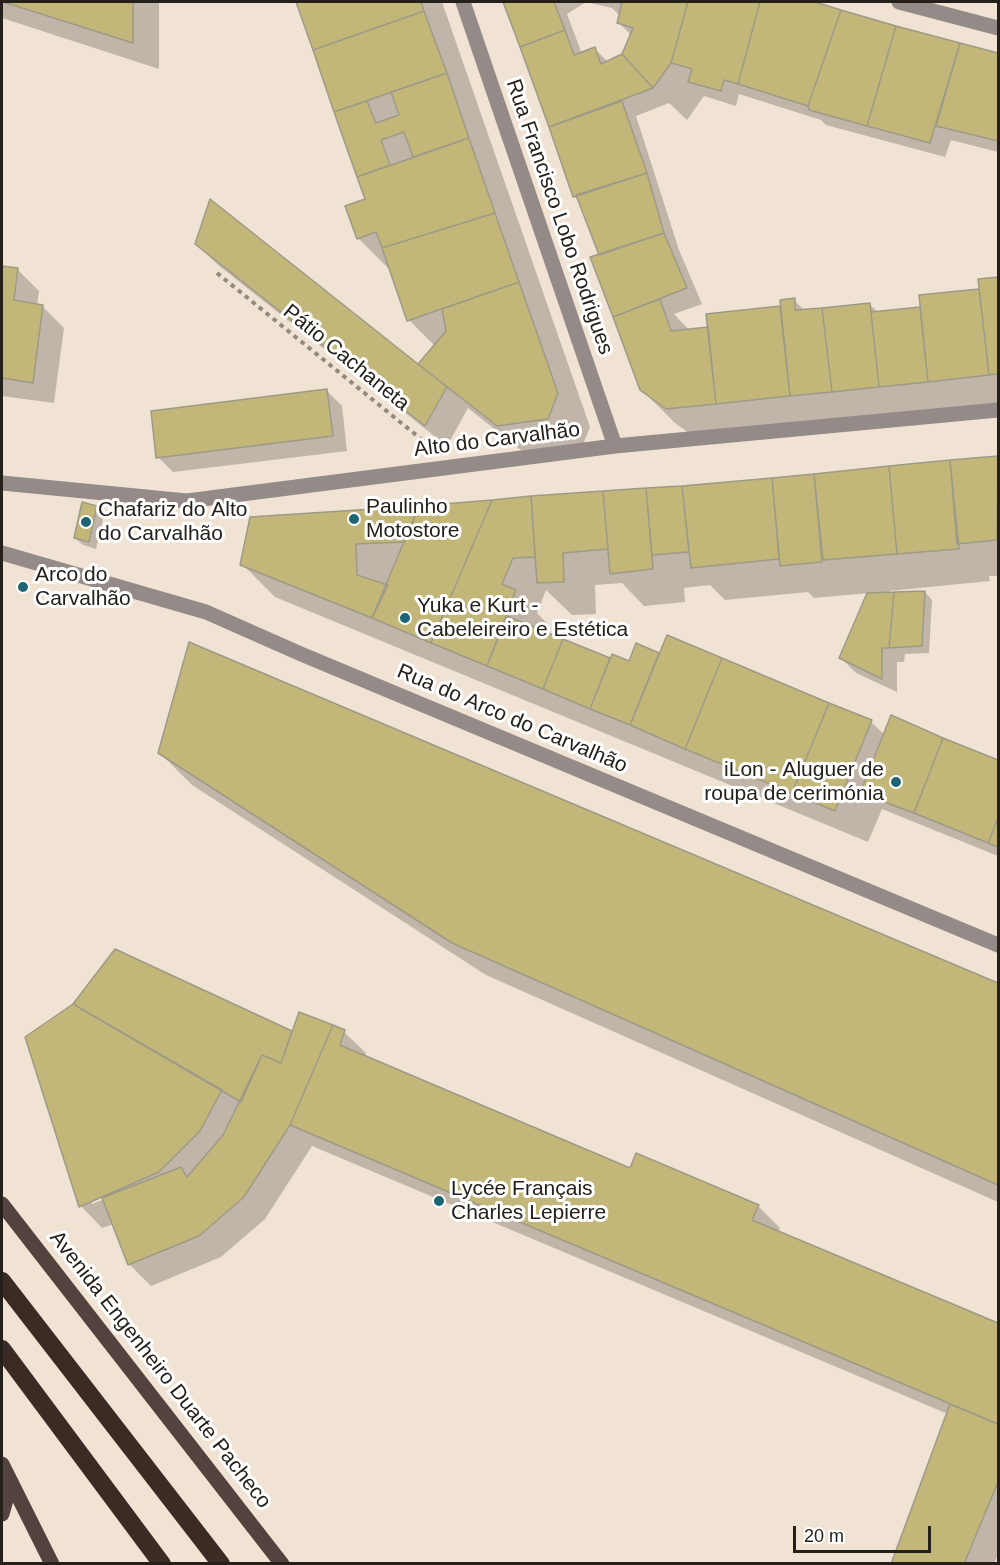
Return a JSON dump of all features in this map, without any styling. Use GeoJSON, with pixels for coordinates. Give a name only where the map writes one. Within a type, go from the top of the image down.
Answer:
{"type":"FeatureCollection","features":[{"type":"Feature","properties":{"kind":"highway"},"geometry":{"type":"LineString","coordinates":[[2,1281],[221,1563]]}},
{"type":"Feature","properties":{"kind":"highway"},"geometry":{"type":"LineString","coordinates":[[2,1349],[162,1563]]}},
{"type":"Feature","properties":{"kind":"main road","name":"Avenida Engenheiro Duarte Pacheco"},"geometry":{"type":"LineString","coordinates":[[2,1204],[282,1563]]}},
{"type":"Feature","properties":{"kind":"main road"},"geometry":{"type":"LineString","coordinates":[[2,1464],[52,1563]]}},
{"type":"Feature","properties":{"kind":"main road"},"geometry":{"type":"LineString","coordinates":[[2,1514],[11,1482]]}},
{"type":"Feature","properties":{"kind":"street","name":"Rua Francisco Lobo Rodrigues"},"geometry":{"type":"LineString","coordinates":[[463,2],[615,446]]}},
{"type":"Feature","properties":{"kind":"street"},"geometry":{"type":"LineString","coordinates":[[899,2],[999,28]]}},
{"type":"Feature","properties":{"kind":"street","name":"Alto do Carvalhão"},"geometry":{"type":"LineString","coordinates":[[2,483],[187,501],[615,446],[999,410]]}},
{"type":"Feature","properties":{"kind":"street","name":"Rua do Arco do Carvalhão"},"geometry":{"type":"LineString","coordinates":[[2,553],[206,612],[301,654],[999,945]]}},
{"type":"Feature","properties":{"kind":"path","name":"Pátio Cachaneta"},"geometry":{"type":"LineString","coordinates":[[217,273],[456,467]]}},
{"type":"Feature","properties":{"kind":"building"},"geometry":{"type":"Polygon","coordinates":[[[3,2],[133,2],[133,43],[3,2]]]}},
{"type":"Feature","properties":{"kind":"building"},"geometry":{"type":"Polygon","coordinates":[[[296,2],[421,2],[424,11],[313,50],[296,2]]]}},
{"type":"Feature","properties":{"kind":"building"},"geometry":{"type":"Polygon","coordinates":[[[503,2],[554,2],[565,30],[520,47],[503,2]]]}},
{"type":"Feature","properties":{"kind":"building"},"geometry":{"type":"Polygon","coordinates":[[[618,2],[688,2],[671,63],[653,88],[622,54],[633,28],[617,23],[622,3],[618,2]]]}},
{"type":"Feature","properties":{"kind":"building"},"geometry":{"type":"Polygon","coordinates":[[[688,2],[760,2],[738,84],[724,80],[721,91],[688,82],[692,69],[671,63],[688,2]]]}},
{"type":"Feature","properties":{"kind":"building"},"geometry":{"type":"Polygon","coordinates":[[[760,2],[815,2],[841,10],[808,106],[738,84],[760,2]]]}},
{"type":"Feature","properties":{"kind":"building"},"geometry":{"type":"Polygon","coordinates":[[[841,10],[896,26],[867,126],[809,110],[808,106],[841,10]]]}},
{"type":"Feature","properties":{"kind":"building"},"geometry":{"type":"Polygon","coordinates":[[[424,11],[447,73],[334,112],[313,50],[424,11]]]}},
{"type":"Feature","properties":{"kind":"building"},"geometry":{"type":"Polygon","coordinates":[[[896,26],[960,43],[930,143],[867,126],[896,26]]]}},
{"type":"Feature","properties":{"kind":"building"},"geometry":{"type":"Polygon","coordinates":[[[565,30],[574,55],[595,47],[601,64],[622,54],[653,88],[549,127],[520,47],[565,30]]]}},
{"type":"Feature","properties":{"kind":"building"},"geometry":{"type":"Polygon","coordinates":[[[960,43],[998,53],[998,141],[936,126],[960,43]]]}},
{"type":"Feature","properties":{"kind":"building"},"geometry":{"type":"Polygon","coordinates":[[[447,73],[469,138],[413,157],[404,132],[381,140],[390,165],[357,177],[334,112],[367,101],[376,123],[399,115],[391,92],[447,73]]]}},
{"type":"Feature","properties":{"kind":"building"},"geometry":{"type":"Polygon","coordinates":[[[622,101],[647,173],[573,197],[549,127],[622,101]]]}},
{"type":"Feature","properties":{"kind":"building"},"geometry":{"type":"Polygon","coordinates":[[[469,138],[495,213],[382,248],[376,232],[357,239],[345,206],[365,199],[357,177],[469,138]]]}},
{"type":"Feature","properties":{"kind":"building"},"geometry":{"type":"Polygon","coordinates":[[[647,173],[664,233],[599,255],[576,195],[647,173]]]}},
{"type":"Feature","properties":{"kind":"building"},"geometry":{"type":"Polygon","coordinates":[[[210,199],[447,387],[425,426],[195,244],[210,199]]]}},
{"type":"Feature","properties":{"kind":"building"},"geometry":{"type":"Polygon","coordinates":[[[495,213],[519,282],[407,321],[382,248],[495,213]]]}},
{"type":"Feature","properties":{"kind":"building"},"geometry":{"type":"Polygon","coordinates":[[[664,233],[687,288],[613,317],[590,257],[664,233]]]}},
{"type":"Feature","properties":{"kind":"building"},"geometry":{"type":"Polygon","coordinates":[[[2,266],[18,268],[14,300],[43,305],[33,383],[2,378],[2,266]]]}},
{"type":"Feature","properties":{"kind":"building"},"geometry":{"type":"Polygon","coordinates":[[[998,277],[998,374],[989,375],[978,279],[998,277]]]}},
{"type":"Feature","properties":{"kind":"building"},"geometry":{"type":"Polygon","coordinates":[[[519,282],[558,393],[548,419],[497,426],[418,364],[446,331],[442,309],[519,282]]]}},
{"type":"Feature","properties":{"kind":"building"},"geometry":{"type":"Polygon","coordinates":[[[979,289],[989,375],[928,382],[919,295],[979,289]]]}},
{"type":"Feature","properties":{"kind":"building"},"geometry":{"type":"Polygon","coordinates":[[[795,298],[795,310],[822,308],[832,392],[790,396],[780,300],[795,298]]]}},
{"type":"Feature","properties":{"kind":"building"},"geometry":{"type":"Polygon","coordinates":[[[660,299],[671,331],[708,327],[716,404],[666,409],[640,390],[613,317],[660,299]]]}},
{"type":"Feature","properties":{"kind":"building"},"geometry":{"type":"Polygon","coordinates":[[[870,303],[879,387],[832,392],[822,308],[870,303]]]}},
{"type":"Feature","properties":{"kind":"building"},"geometry":{"type":"Polygon","coordinates":[[[780,306],[790,396],[716,404],[706,314],[780,306]]]}},
{"type":"Feature","properties":{"kind":"building"},"geometry":{"type":"Polygon","coordinates":[[[920,307],[928,382],[879,387],[871,312],[920,307]]]}},
{"type":"Feature","properties":{"kind":"building"},"geometry":{"type":"Polygon","coordinates":[[[327,389],[333,436],[156,458],[151,411],[327,389]]]}},
{"type":"Feature","properties":{"kind":"building"},"geometry":{"type":"Polygon","coordinates":[[[998,456],[997,540],[957,544],[950,460],[998,456]]]}},
{"type":"Feature","properties":{"kind":"building"},"geometry":{"type":"Polygon","coordinates":[[[950,460],[959,549],[897,554],[889,466],[950,460]]]}},
{"type":"Feature","properties":{"kind":"building"},"geometry":{"type":"Polygon","coordinates":[[[889,466],[897,554],[823,560],[814,474],[889,466]]]}},
{"type":"Feature","properties":{"kind":"building"},"geometry":{"type":"Polygon","coordinates":[[[814,474],[822,562],[780,566],[772,478],[814,474]]]}},
{"type":"Feature","properties":{"kind":"building"},"geometry":{"type":"Polygon","coordinates":[[[772,478],[779,559],[691,568],[682,486],[772,478]]]}},
{"type":"Feature","properties":{"kind":"building"},"geometry":{"type":"Polygon","coordinates":[[[682,486],[689,552],[652,555],[646,488],[682,486]]]}},
{"type":"Feature","properties":{"kind":"building"},"geometry":{"type":"Polygon","coordinates":[[[646,488],[653,569],[610,574],[603,491],[646,488]]]}},
{"type":"Feature","properties":{"kind":"building"},"geometry":{"type":"Polygon","coordinates":[[[603,491],[608,549],[563,553],[564,582],[537,583],[531,496],[603,491]]]}},
{"type":"Feature","properties":{"kind":"building"},"geometry":{"type":"Polygon","coordinates":[[[531,496],[535,557],[513,558],[502,584],[516,590],[487,666],[431,643],[492,500],[531,496]]]}},
{"type":"Feature","properties":{"kind":"building"},"geometry":{"type":"Polygon","coordinates":[[[492,500],[431,643],[372,618],[419,506],[492,500]]]}},
{"type":"Feature","properties":{"kind":"building","name":"Chafariz do Alto do Carvalhão"},"geometry":{"type":"Polygon","coordinates":[[[82,502],[97,506],[89,542],[74,538],[82,502]]]}},
{"type":"Feature","properties":{"kind":"building"},"geometry":{"type":"Polygon","coordinates":[[[419,506],[405,542],[356,544],[357,575],[388,585],[372,618],[240,565],[250,517],[419,506]]]}},
{"type":"Feature","properties":{"kind":"building"},"geometry":{"type":"Polygon","coordinates":[[[925,591],[922,646],[889,648],[894,592],[925,591]]]}},
{"type":"Feature","properties":{"kind":"building"},"geometry":{"type":"Polygon","coordinates":[[[894,592],[889,648],[882,648],[882,679],[839,658],[867,593],[894,592]]]}},
{"type":"Feature","properties":{"kind":"building"},"geometry":{"type":"Polygon","coordinates":[[[507,616],[563,639],[543,689],[487,666],[507,616]]]}},
{"type":"Feature","properties":{"kind":"building"},"geometry":{"type":"Polygon","coordinates":[[[667,635],[722,658],[685,749],[630,725],[667,635]]]}},
{"type":"Feature","properties":{"kind":"building"},"geometry":{"type":"Polygon","coordinates":[[[563,639],[610,658],[590,709],[543,689],[563,639]]]}},
{"type":"Feature","properties":{"kind":"building"},"geometry":{"type":"Polygon","coordinates":[[[189,642],[998,983],[998,1185],[452,943],[158,753],[189,642]]]}},
{"type":"Feature","properties":{"kind":"building"},"geometry":{"type":"Polygon","coordinates":[[[636,643],[659,653],[630,725],[590,709],[612,654],[629,661],[636,643]]]}},
{"type":"Feature","properties":{"kind":"building"},"geometry":{"type":"Polygon","coordinates":[[[722,658],[829,703],[792,793],[685,749],[722,658]]]}},
{"type":"Feature","properties":{"kind":"building"},"geometry":{"type":"Polygon","coordinates":[[[829,703],[872,720],[835,811],[792,793],[829,703]]]}},
{"type":"Feature","properties":{"kind":"building"},"geometry":{"type":"Polygon","coordinates":[[[891,715],[943,738],[914,813],[860,793],[891,715]]]}},
{"type":"Feature","properties":{"kind":"building"},"geometry":{"type":"Polygon","coordinates":[[[943,738],[998,760],[998,818],[988,843],[914,813],[943,738]]]}},
{"type":"Feature","properties":{"kind":"building"},"geometry":{"type":"Polygon","coordinates":[[[998,818],[998,847],[988,843],[998,818]]]}},
{"type":"Feature","properties":{"kind":"building"},"geometry":{"type":"Polygon","coordinates":[[[115,949],[292,1031],[281,1063],[262,1055],[241,1102],[73,1004],[115,949]]]}},
{"type":"Feature","properties":{"kind":"building"},"geometry":{"type":"Polygon","coordinates":[[[73,1004],[222,1090],[200,1131],[159,1172],[79,1207],[25,1037],[73,1004]]]}},
{"type":"Feature","properties":{"kind":"building"},"geometry":{"type":"Polygon","coordinates":[[[299,1012],[333,1025],[290,1125],[244,1197],[199,1236],[128,1265],[102,1198],[181,1167],[187,1177],[223,1135],[262,1055],[281,1063],[299,1012]]]}},
{"type":"Feature","properties":{"kind":"building"},"geometry":{"type":"Polygon","coordinates":[[[333,1025],[345,1030],[340,1045],[630,1168],[636,1153],[759,1205],[752,1220],[998,1323],[998,1424],[290,1125],[333,1025]]]}},
{"type":"Feature","properties":{"kind":"building"},"geometry":{"type":"Polygon","coordinates":[[[950,1404],[998,1424],[998,1482],[964,1564],[891,1564],[950,1404]]]}},
{"type":"Feature","properties":{"kind":"place","name":"Paulinho Motostore"},"geometry":{"type":"Point","coordinates":[354,519]}},
{"type":"Feature","properties":{"kind":"place","name":"Chafariz do Alto do Carvalhão"},"geometry":{"type":"Point","coordinates":[86,522]}},
{"type":"Feature","properties":{"kind":"place","name":"Arco do Carvalhão"},"geometry":{"type":"Point","coordinates":[23,587]}},
{"type":"Feature","properties":{"kind":"place","name":"Yuka e Kurt - Cabeleireiro e Estética"},"geometry":{"type":"Point","coordinates":[405,618]}},
{"type":"Feature","properties":{"kind":"place","name":"iLon - Aluguer de roupa de cerimónia"},"geometry":{"type":"Point","coordinates":[896,782]}},
{"type":"Feature","properties":{"kind":"place","name":"Lycée Français Charles Lepierre"},"geometry":{"type":"Point","coordinates":[439,1201]}}]}
